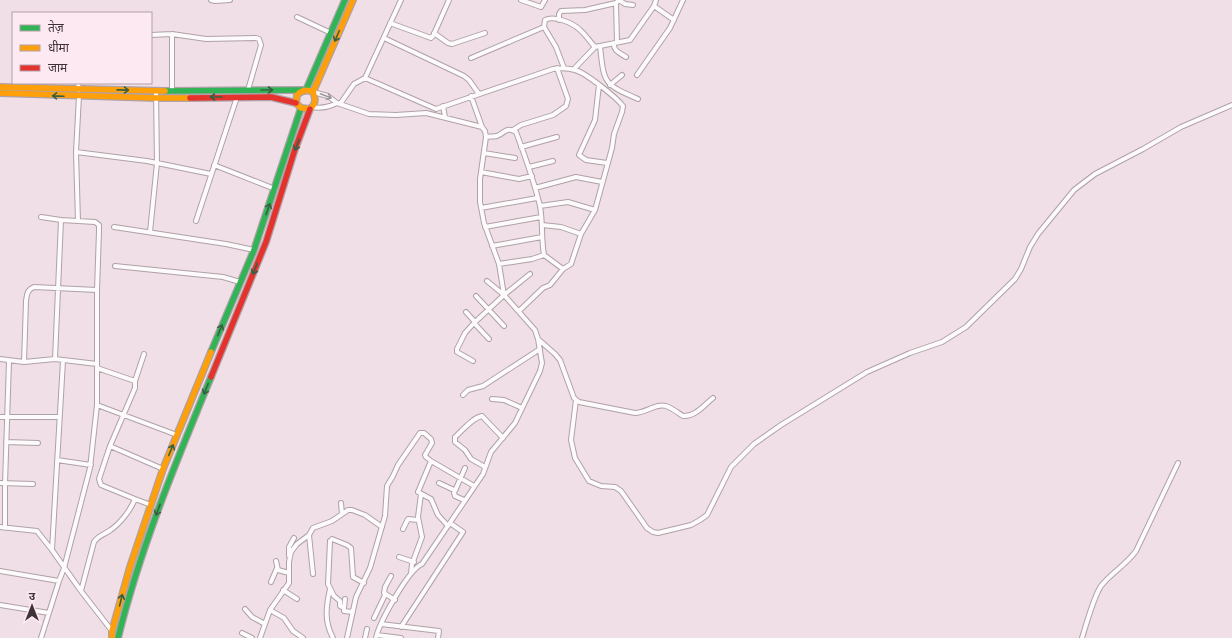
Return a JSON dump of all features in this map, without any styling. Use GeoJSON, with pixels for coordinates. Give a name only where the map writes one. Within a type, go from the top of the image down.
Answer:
{"type":"FeatureCollection","features":[{"type":"Feature","properties":{"kind":"main road"},"geometry":{"type":"LineString","coordinates":[[296,103],[297,95],[304,90],[345,0]]}},
{"type":"Feature","properties":{"kind":"main road"},"geometry":{"type":"LineString","coordinates":[[118,638],[128,598],[147,540],[179,454],[266,242],[295,149],[311,108],[316,101],[313,92],[353,0]]}},
{"type":"Feature","properties":{"kind":"main road"},"geometry":{"type":"LineString","coordinates":[[0,87],[156,91],[304,90],[313,92]]}},
{"type":"Feature","properties":{"kind":"main road"},"geometry":{"type":"LineString","coordinates":[[0,93],[156,98],[271,97],[296,103],[301,108],[311,108]]}},
{"type":"Feature","properties":{"kind":"main road"},"geometry":{"type":"LineString","coordinates":[[112,638],[112,631],[130,567],[163,469],[254,250],[301,108]]}},
{"type":"Feature","properties":{"kind":"street"},"geometry":{"type":"LineString","coordinates":[[211,0],[230,0]]}},
{"type":"Feature","properties":{"kind":"street"},"geometry":{"type":"LineString","coordinates":[[311,108],[330,107],[339,103],[354,84],[365,78],[401,0]]}},
{"type":"Feature","properties":{"kind":"street"},"geometry":{"type":"LineString","coordinates":[[390,24],[431,38],[449,0]]}},
{"type":"Feature","properties":{"kind":"street"},"geometry":{"type":"LineString","coordinates":[[521,0],[541,7],[545,0]]}},
{"type":"Feature","properties":{"kind":"street"},"geometry":{"type":"LineString","coordinates":[[574,69],[597,47],[630,40],[654,6],[656,0]]}},
{"type":"Feature","properties":{"kind":"street"},"geometry":{"type":"LineString","coordinates":[[637,75],[666,34],[683,0]]}},
{"type":"Feature","properties":{"kind":"street"},"geometry":{"type":"LineString","coordinates":[[559,20],[561,11],[585,10],[618,1],[633,5]]}},
{"type":"Feature","properties":{"kind":"street"},"geometry":{"type":"LineString","coordinates":[[618,1],[614,47],[615,50],[626,57]]}},
{"type":"Feature","properties":{"kind":"street"},"geometry":{"type":"LineString","coordinates":[[654,6],[674,20]]}},
{"type":"Feature","properties":{"kind":"street"},"geometry":{"type":"LineString","coordinates":[[298,17],[331,33]]}},
{"type":"Feature","properties":{"kind":"street"},"geometry":{"type":"LineString","coordinates":[[564,68],[556,47],[544,27],[544,22],[547,19],[555,18],[577,28],[597,47],[603,75],[610,85],[638,99]]}},
{"type":"Feature","properties":{"kind":"street"},"geometry":{"type":"LineString","coordinates":[[471,58],[544,27]]}},
{"type":"Feature","properties":{"kind":"street"},"geometry":{"type":"LineString","coordinates":[[434,33],[448,43],[452,44],[485,33]]}},
{"type":"Feature","properties":{"kind":"street"},"geometry":{"type":"LineString","coordinates":[[152,35],[172,34],[206,39],[259,39],[261,45],[248,90]]}},
{"type":"Feature","properties":{"kind":"street"},"geometry":{"type":"LineString","coordinates":[[172,34],[172,91]]}},
{"type":"Feature","properties":{"kind":"street"},"geometry":{"type":"LineString","coordinates":[[385,36],[464,76],[469,80],[479,94]]}},
{"type":"Feature","properties":{"kind":"street"},"geometry":{"type":"LineString","coordinates":[[486,137],[497,136],[521,125],[553,115],[566,106],[568,99],[557,68]]}},
{"type":"Feature","properties":{"kind":"street"},"geometry":{"type":"LineString","coordinates":[[426,113],[497,87],[557,68],[574,69],[584,73],[623,106],[615,130],[612,148],[595,210],[581,234],[571,264],[563,269],[550,284],[543,288],[519,311]]}},
{"type":"Feature","properties":{"kind":"street"},"geometry":{"type":"LineString","coordinates":[[610,85],[622,75]]}},
{"type":"Feature","properties":{"kind":"street"},"geometry":{"type":"LineString","coordinates":[[365,78],[436,109]]}},
{"type":"Feature","properties":{"kind":"street"},"geometry":{"type":"LineString","coordinates":[[78,84],[79,90]]}},
{"type":"Feature","properties":{"kind":"street"},"geometry":{"type":"LineString","coordinates":[[101,84],[101,90]]}},
{"type":"Feature","properties":{"kind":"street"},"geometry":{"type":"LineString","coordinates":[[599,85],[595,120],[579,155],[586,160],[607,163]]}},
{"type":"Feature","properties":{"kind":"street"},"geometry":{"type":"LineString","coordinates":[[150,232],[157,163],[156,91]]}},
{"type":"Feature","properties":{"kind":"street"},"geometry":{"type":"LineString","coordinates":[[313,92],[328,96],[339,103],[369,114],[396,115],[426,113],[482,126]]}},
{"type":"Feature","properties":{"kind":"street"},"geometry":{"type":"LineString","coordinates":[[78,221],[76,152],[79,96]]}},
{"type":"Feature","properties":{"kind":"street"},"geometry":{"type":"LineString","coordinates":[[471,96],[486,137],[480,179],[481,208],[499,264],[504,295]]}},
{"type":"Feature","properties":{"kind":"street"},"geometry":{"type":"LineString","coordinates":[[196,221],[237,97]]}},
{"type":"Feature","properties":{"kind":"street"},"geometry":{"type":"LineString","coordinates":[[538,339],[560,360],[576,400],[571,447],[575,458],[589,480],[601,486],[615,488],[621,491],[647,528],[653,532],[658,533],[696,522],[710,513],[731,467],[760,440],[781,425],[867,372],[910,353],[942,342],[966,327],[1015,279],[1030,247],[1038,234],[1074,190],[1079,186],[1095,174],[1181,127],[1232,105]]}},
{"type":"Feature","properties":{"kind":"street"},"geometry":{"type":"LineString","coordinates":[[443,106],[445,117]]}},
{"type":"Feature","properties":{"kind":"street"},"geometry":{"type":"LineString","coordinates":[[510,130],[516,132],[529,167],[530,177],[540,206],[544,255],[563,269]]}},
{"type":"Feature","properties":{"kind":"street"},"geometry":{"type":"LineString","coordinates":[[521,147],[557,137]]}},
{"type":"Feature","properties":{"kind":"street"},"geometry":{"type":"LineString","coordinates":[[76,152],[157,163],[212,174]]}},
{"type":"Feature","properties":{"kind":"street"},"geometry":{"type":"LineString","coordinates":[[484,153],[515,158]]}},
{"type":"Feature","properties":{"kind":"street"},"geometry":{"type":"LineString","coordinates":[[529,167],[553,161]]}},
{"type":"Feature","properties":{"kind":"street"},"geometry":{"type":"LineString","coordinates":[[214,165],[275,189]]}},
{"type":"Feature","properties":{"kind":"street"},"geometry":{"type":"LineString","coordinates":[[481,172],[523,178],[530,177]]}},
{"type":"Feature","properties":{"kind":"street"},"geometry":{"type":"LineString","coordinates":[[535,188],[576,177],[602,182]]}},
{"type":"Feature","properties":{"kind":"street"},"geometry":{"type":"LineString","coordinates":[[481,208],[536,198]]}},
{"type":"Feature","properties":{"kind":"street"},"geometry":{"type":"LineString","coordinates":[[540,206],[568,202],[595,210]]}},
{"type":"Feature","properties":{"kind":"street"},"geometry":{"type":"LineString","coordinates":[[41,217],[60,220],[95,222],[99,225],[97,290],[97,406],[91,465],[64,568],[41,638]]}},
{"type":"Feature","properties":{"kind":"street"},"geometry":{"type":"LineString","coordinates":[[486,227],[540,217]]}},
{"type":"Feature","properties":{"kind":"street"},"geometry":{"type":"LineString","coordinates":[[55,359],[60,220]]}},
{"type":"Feature","properties":{"kind":"street"},"geometry":{"type":"LineString","coordinates":[[542,225],[561,227],[581,234]]}},
{"type":"Feature","properties":{"kind":"street"},"geometry":{"type":"LineString","coordinates":[[114,226],[254,250]]}},
{"type":"Feature","properties":{"kind":"street"},"geometry":{"type":"LineString","coordinates":[[492,246],[542,237]]}},
{"type":"Feature","properties":{"kind":"street"},"geometry":{"type":"LineString","coordinates":[[499,264],[532,259],[544,255]]}},
{"type":"Feature","properties":{"kind":"street"},"geometry":{"type":"LineString","coordinates":[[115,266],[223,277],[240,282]]}},
{"type":"Feature","properties":{"kind":"street"},"geometry":{"type":"LineString","coordinates":[[473,361],[457,352],[456,349],[465,333],[488,309],[530,274]]}},
{"type":"Feature","properties":{"kind":"street"},"geometry":{"type":"LineString","coordinates":[[401,638],[377,636],[381,624],[411,573],[422,564],[483,474],[491,452],[515,423],[540,371],[542,358],[535,330],[504,295],[487,281]]}},
{"type":"Feature","properties":{"kind":"street"},"geometry":{"type":"LineString","coordinates":[[24,362],[27,293],[30,289],[34,287],[97,290]]}},
{"type":"Feature","properties":{"kind":"street"},"geometry":{"type":"LineString","coordinates":[[476,296],[504,326]]}},
{"type":"Feature","properties":{"kind":"street"},"geometry":{"type":"LineString","coordinates":[[466,312],[489,339]]}},
{"type":"Feature","properties":{"kind":"street"},"geometry":{"type":"LineString","coordinates":[[463,395],[468,390],[483,386],[540,348]]}},
{"type":"Feature","properties":{"kind":"street"},"geometry":{"type":"LineString","coordinates":[[144,354],[135,381],[135,388],[110,446],[99,476],[99,482],[101,485],[151,505]]}},
{"type":"Feature","properties":{"kind":"street"},"geometry":{"type":"LineString","coordinates":[[0,359],[24,362],[55,359],[97,366],[135,381]]}},
{"type":"Feature","properties":{"kind":"street"},"geometry":{"type":"LineString","coordinates":[[5,528],[2,484],[6,442],[9,361]]}},
{"type":"Feature","properties":{"kind":"street"},"geometry":{"type":"LineString","coordinates":[[52,550],[63,361]]}},
{"type":"Feature","properties":{"kind":"street"},"geometry":{"type":"LineString","coordinates":[[576,400],[635,413],[643,412],[659,406],[666,406],[686,416],[693,414],[713,398]]}},
{"type":"Feature","properties":{"kind":"street"},"geometry":{"type":"LineString","coordinates":[[492,399],[504,400],[522,408]]}},
{"type":"Feature","properties":{"kind":"street"},"geometry":{"type":"LineString","coordinates":[[97,406],[177,435]]}},
{"type":"Feature","properties":{"kind":"street"},"geometry":{"type":"LineString","coordinates":[[485,467],[469,457],[455,442],[455,437],[468,425],[482,416],[503,438]]}},
{"type":"Feature","properties":{"kind":"street"},"geometry":{"type":"LineString","coordinates":[[0,417],[59,417]]}},
{"type":"Feature","properties":{"kind":"street"},"geometry":{"type":"LineString","coordinates":[[347,638],[356,597],[370,568],[386,513],[387,486],[398,465],[420,433],[424,433],[432,441],[425,454],[426,457],[474,486]]}},
{"type":"Feature","properties":{"kind":"street"},"geometry":{"type":"LineString","coordinates":[[6,442],[38,443]]}},
{"type":"Feature","properties":{"kind":"street"},"geometry":{"type":"LineString","coordinates":[[110,446],[163,469]]}},
{"type":"Feature","properties":{"kind":"street"},"geometry":{"type":"LineString","coordinates":[[57,460],[91,465]]}},
{"type":"Feature","properties":{"kind":"street"},"geometry":{"type":"LineString","coordinates":[[411,573],[412,564],[423,534],[418,520],[421,494],[418,491],[431,461]]}},
{"type":"Feature","properties":{"kind":"street"},"geometry":{"type":"LineString","coordinates":[[1082,638],[1098,590],[1127,562],[1136,551],[1178,464]]}},
{"type":"Feature","properties":{"kind":"street"},"geometry":{"type":"LineString","coordinates":[[454,490],[465,468]]}},
{"type":"Feature","properties":{"kind":"street"},"geometry":{"type":"LineString","coordinates":[[440,483],[454,490],[454,494],[464,500]]}},
{"type":"Feature","properties":{"kind":"street"},"geometry":{"type":"LineString","coordinates":[[2,484],[33,484]]}},
{"type":"Feature","properties":{"kind":"street"},"geometry":{"type":"LineString","coordinates":[[401,627],[463,532],[449,525],[438,515],[431,499],[421,494]]}},
{"type":"Feature","properties":{"kind":"street"},"geometry":{"type":"LineString","coordinates":[[80,591],[94,542],[97,538],[113,527],[130,509],[135,499]]}},
{"type":"Feature","properties":{"kind":"street"},"geometry":{"type":"LineString","coordinates":[[341,503],[342,514]]}},
{"type":"Feature","properties":{"kind":"street"},"geometry":{"type":"LineString","coordinates":[[289,562],[293,548],[308,535],[313,528],[332,521],[348,510],[357,511],[365,515],[382,527]]}},
{"type":"Feature","properties":{"kind":"street"},"geometry":{"type":"LineString","coordinates":[[403,528],[408,520],[418,520]]}},
{"type":"Feature","properties":{"kind":"street"},"geometry":{"type":"LineString","coordinates":[[0,527],[37,531],[80,591],[112,631]]}},
{"type":"Feature","properties":{"kind":"street"},"geometry":{"type":"LineString","coordinates":[[308,535],[313,574]]}},
{"type":"Feature","properties":{"kind":"street"},"geometry":{"type":"LineString","coordinates":[[260,638],[270,610],[289,583],[289,547],[294,538]]}},
{"type":"Feature","properties":{"kind":"street"},"geometry":{"type":"LineString","coordinates":[[352,612],[344,611],[344,608],[340,606],[340,601],[335,597],[330,589],[328,582],[331,540],[347,545],[351,548],[353,577],[364,583]]}},
{"type":"Feature","properties":{"kind":"street"},"geometry":{"type":"LineString","coordinates":[[399,557],[414,562]]}},
{"type":"Feature","properties":{"kind":"street"},"geometry":{"type":"LineString","coordinates":[[271,582],[277,568],[276,561]]}},
{"type":"Feature","properties":{"kind":"street"},"geometry":{"type":"LineString","coordinates":[[277,568],[279,570],[289,572]]}},
{"type":"Feature","properties":{"kind":"street"},"geometry":{"type":"LineString","coordinates":[[0,571],[59,581]]}},
{"type":"Feature","properties":{"kind":"street"},"geometry":{"type":"LineString","coordinates":[[374,618],[385,595],[384,591],[391,576]]}},
{"type":"Feature","properties":{"kind":"street"},"geometry":{"type":"LineString","coordinates":[[330,589],[326,612],[328,629],[333,638]]}},
{"type":"Feature","properties":{"kind":"street"},"geometry":{"type":"LineString","coordinates":[[283,590],[297,599]]}},
{"type":"Feature","properties":{"kind":"street"},"geometry":{"type":"LineString","coordinates":[[385,595],[395,600]]}},
{"type":"Feature","properties":{"kind":"street"},"geometry":{"type":"LineString","coordinates":[[344,608],[345,599]]}},
{"type":"Feature","properties":{"kind":"street"},"geometry":{"type":"LineString","coordinates":[[0,606],[49,612]]}},
{"type":"Feature","properties":{"kind":"street"},"geometry":{"type":"LineString","coordinates":[[245,609],[252,617],[264,624]]}},
{"type":"Feature","properties":{"kind":"street"},"geometry":{"type":"LineString","coordinates":[[270,610],[284,618],[293,631],[303,638]]}},
{"type":"Feature","properties":{"kind":"street"},"geometry":{"type":"LineString","coordinates":[[381,624],[439,631],[438,638]]}},
{"type":"Feature","properties":{"kind":"street"},"geometry":{"type":"LineString","coordinates":[[365,638],[367,629]]}},
{"type":"Feature","properties":{"kind":"street"},"geometry":{"type":"LineString","coordinates":[[242,633],[252,638]]}},
{"type":"Feature","properties":{"kind":"traffic: fast"},"geometry":{"type":"LineString","coordinates":[[306,90],[345,0]]}},
{"type":"Feature","properties":{"kind":"traffic: fast"},"geometry":{"type":"LineString","coordinates":[[165,91],[302,90]]}},
{"type":"Feature","properties":{"kind":"traffic: fast"},"geometry":{"type":"LineString","coordinates":[[211,352],[254,250],[301,108]]}},
{"type":"Feature","properties":{"kind":"traffic: fast"},"geometry":{"type":"LineString","coordinates":[[118,638],[148,538],[172,473],[211,377]]}},
{"type":"Feature","properties":{"kind":"traffic: slow"},"geometry":{"type":"LineString","coordinates":[[313,92],[309,90],[301,92],[297,95],[296,103],[301,108],[310,109],[313,105],[315,99],[313,92],[353,0]]}},
{"type":"Feature","properties":{"kind":"traffic: slow"},"geometry":{"type":"LineString","coordinates":[[0,87],[165,91]]}},
{"type":"Feature","properties":{"kind":"traffic: slow"},"geometry":{"type":"LineString","coordinates":[[0,93],[190,98]]}},
{"type":"Feature","properties":{"kind":"traffic: slow"},"geometry":{"type":"LineString","coordinates":[[112,638],[112,631],[130,567],[163,469],[211,352]]}},
{"type":"Feature","properties":{"kind":"traffic: jam"},"geometry":{"type":"LineString","coordinates":[[190,98],[271,97],[296,103]]}},
{"type":"Feature","properties":{"kind":"traffic: jam"},"geometry":{"type":"LineString","coordinates":[[211,377],[266,242],[295,149],[310,109]]}}]}
